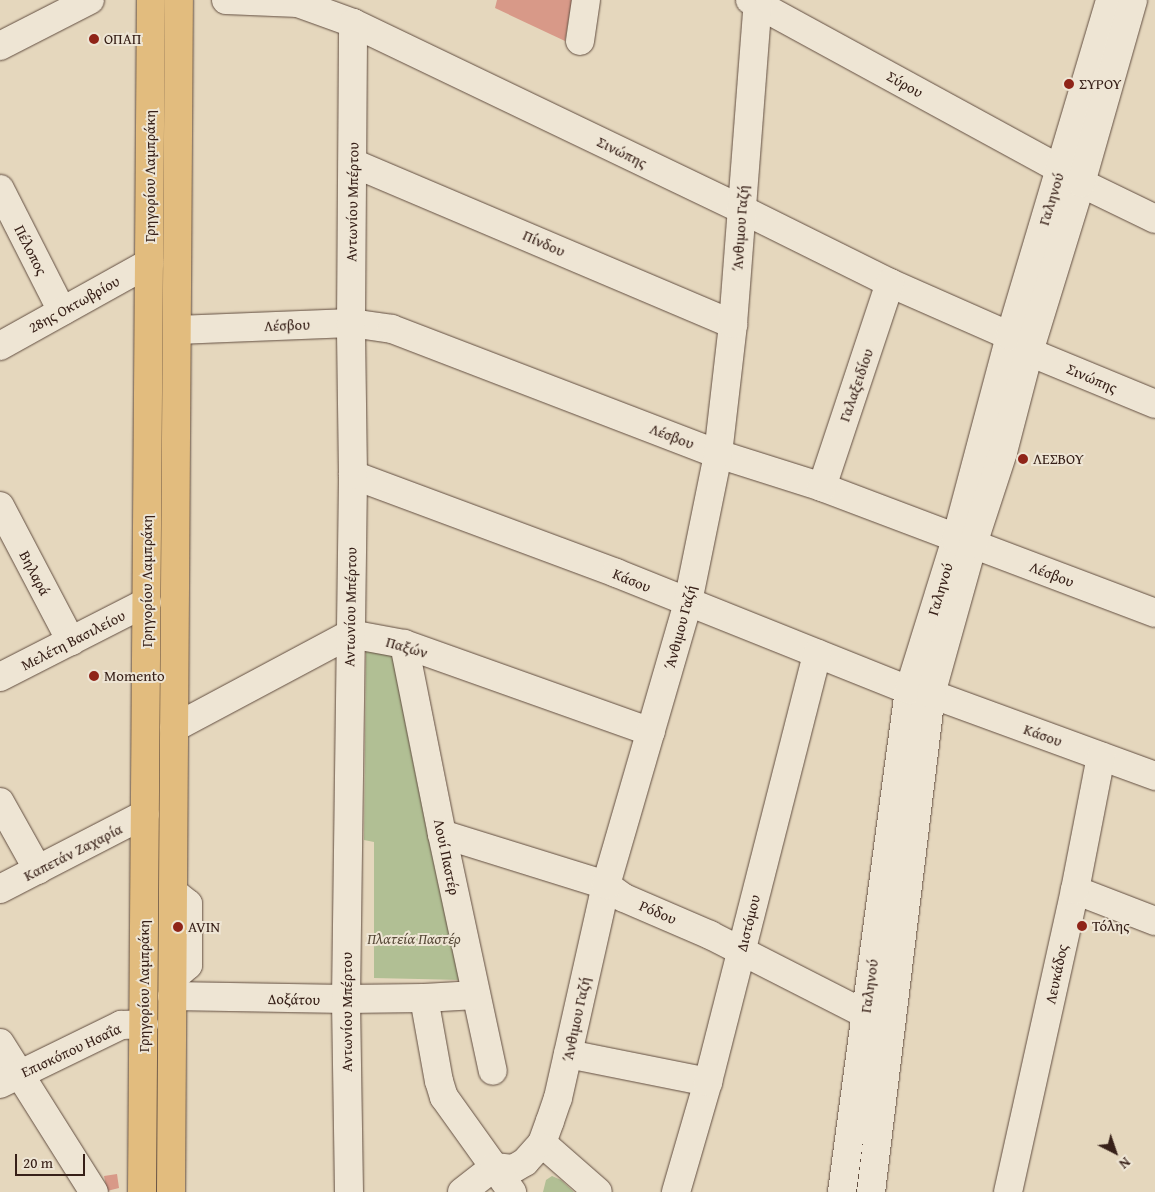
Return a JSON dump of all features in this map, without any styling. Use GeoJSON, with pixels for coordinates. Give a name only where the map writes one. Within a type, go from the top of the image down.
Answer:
{"type":"FeatureCollection","features":[{"type":"Feature","properties":{"kind":"main road","name":"Γρηγορίου Λαμπράκη"},"geometry":{"type":"LineString","coordinates":[[142,1192],[151,0]]}},
{"type":"Feature","properties":{"kind":"main road","name":"Γρηγορίου Λαμπράκη"},"geometry":{"type":"LineString","coordinates":[[171,1192],[179,0]]}},
{"type":"Feature","properties":{"kind":"street"},"geometry":{"type":"LineString","coordinates":[[0,46],[90,0]]}},
{"type":"Feature","properties":{"kind":"street","name":"Σινώπης"},"geometry":{"type":"LineString","coordinates":[[226,0],[298,3],[353,23],[742,209],[890,283],[1019,344],[1155,404]]}},
{"type":"Feature","properties":{"kind":"street"},"geometry":{"type":"LineString","coordinates":[[580,40],[586,0]]}},
{"type":"Feature","properties":{"kind":"street","name":"Γαληνού"},"geometry":{"type":"LineString","coordinates":[[1071,176],[1110,0]]}},
{"type":"Feature","properties":{"kind":"street","name":"Γαληνού"},"geometry":{"type":"LineString","coordinates":[[842,1192],[865,1014],[920,692],[964,541],[1003,452],[1019,344],[1071,176],[1133,0]]}},
{"type":"Feature","properties":{"kind":"street","name":"Σύρου"},"geometry":{"type":"LineString","coordinates":[[755,1],[1071,176],[1155,219]]}},
{"type":"Feature","properties":{"kind":"street","name":"Άνθιμου Γαζή"},"geometry":{"type":"LineString","coordinates":[[494,1167],[513,1169],[525,1162],[542,1143],[558,1098],[606,885],[688,602],[718,454],[733,324],[755,1]]}},
{"type":"Feature","properties":{"kind":"street","name":"Αντωνίου Μπέρτου"},"geometry":{"type":"LineString","coordinates":[[349,1192],[346,1000],[353,476],[350,323],[354,163],[353,23]]}},
{"type":"Feature","properties":{"kind":"street","name":"Πίνδου"},"geometry":{"type":"LineString","coordinates":[[354,163],[733,324]]}},
{"type":"Feature","properties":{"kind":"street","name":"Πέλοπος"},"geometry":{"type":"LineString","coordinates":[[0,189],[62,311]]}},
{"type":"Feature","properties":{"kind":"street","name":"28ης Οκτωβρίου"},"geometry":{"type":"LineString","coordinates":[[0,346],[149,263]]}},
{"type":"Feature","properties":{"kind":"street","name":"Γαλαξειδίου"},"geometry":{"type":"LineString","coordinates":[[822,487],[890,283]]}},
{"type":"Feature","properties":{"kind":"street","name":"Λέσβου"},"geometry":{"type":"LineString","coordinates":[[177,330],[350,323],[392,329],[718,454],[822,487],[1155,613]]}},
{"type":"Feature","properties":{"kind":"street","name":"Κάσου"},"geometry":{"type":"LineString","coordinates":[[353,476],[616,573],[817,654],[1155,776]]}},
{"type":"Feature","properties":{"kind":"street","name":"Βηλαρά"},"geometry":{"type":"LineString","coordinates":[[0,506],[71,641]]}},
{"type":"Feature","properties":{"kind":"street","name":"Μελέτη Βασιλείου"},"geometry":{"type":"LineString","coordinates":[[0,677],[147,602]]}},
{"type":"Feature","properties":{"kind":"street"},"geometry":{"type":"LineString","coordinates":[[174,728],[350,634]]}},
{"type":"Feature","properties":{"kind":"street","name":"Παξών"},"geometry":{"type":"LineString","coordinates":[[350,634],[404,644],[651,732]]}},
{"type":"Feature","properties":{"kind":"street","name":"Λουί Παστέρ"},"geometry":{"type":"LineString","coordinates":[[404,644],[442,834],[493,1071]]}},
{"type":"Feature","properties":{"kind":"street","name":"Διστόμου"},"geometry":{"type":"LineString","coordinates":[[676,1192],[708,1082],[817,654]]}},
{"type":"Feature","properties":{"kind":"street","name":"Γαληνού"},"geometry":{"type":"LineString","coordinates":[[871,1192],[920,692]]}},
{"type":"Feature","properties":{"kind":"street","name":"Λευκάδος"},"geometry":{"type":"LineString","coordinates":[[1008,1192],[1075,890],[1101,756]]}},
{"type":"Feature","properties":{"kind":"street"},"geometry":{"type":"LineString","coordinates":[[0,802],[38,870]]}},
{"type":"Feature","properties":{"kind":"street","name":"Καπετάν Ζαχαρία"},"geometry":{"type":"LineString","coordinates":[[0,889],[145,814]]}},
{"type":"Feature","properties":{"kind":"street","name":"Ρόδου"},"geometry":{"type":"LineString","coordinates":[[442,834],[606,885],[624,898],[741,951],[865,1014]]}},
{"type":"Feature","properties":{"kind":"street"},"geometry":{"type":"LineString","coordinates":[[1075,890],[1155,920]]}},
{"type":"Feature","properties":{"kind":"street","name":"Δοξάτου"},"geometry":{"type":"LineString","coordinates":[[173,987],[346,1000],[476,995]]}},
{"type":"Feature","properties":{"kind":"street"},"geometry":{"type":"LineString","coordinates":[[424,998],[438,1081],[444,1097],[512,1192]]}},
{"type":"Feature","properties":{"kind":"street","name":"Επισκόπου Ησαΐα"},"geometry":{"type":"LineString","coordinates":[[10,1079],[121,1025],[144,1024]]}},
{"type":"Feature","properties":{"kind":"street"},"geometry":{"type":"LineString","coordinates":[[0,1043],[10,1079],[94,1192]]}},
{"type":"Feature","properties":{"kind":"street"},"geometry":{"type":"LineString","coordinates":[[568,1054],[708,1082]]}},
{"type":"Feature","properties":{"kind":"street"},"geometry":{"type":"LineString","coordinates":[[542,1143],[598,1192]]}},
{"type":"Feature","properties":{"kind":"street"},"geometry":{"type":"LineString","coordinates":[[462,1192],[494,1167]]}},
{"type":"Feature","properties":{"kind":"green space","name":"Πλατεία Παστέρ"},"geometry":{"type":"Polygon","coordinates":[[[366,648],[399,651],[463,980],[374,978],[374,842],[364,840],[366,648]]]}},
{"type":"Feature","properties":{"kind":"green space"},"geometry":{"type":"Polygon","coordinates":[[[552,1176],[561,1180],[574,1192],[543,1192],[546,1180],[552,1176]]]}},
{"type":"Feature","properties":{"kind":"building"},"geometry":{"type":"Polygon","coordinates":[[[497,0],[572,0],[565,41],[495,8],[497,0]]]}},
{"type":"Feature","properties":{"kind":"building"},"geometry":{"type":"Polygon","coordinates":[[[117,1174],[119,1188],[107,1191],[104,1176],[117,1174]]]}},
{"type":"Feature","properties":{"kind":"place","name":"ΟΠΑΠ"},"geometry":{"type":"Point","coordinates":[94,39]}},
{"type":"Feature","properties":{"kind":"place","name":"ΣΥΡΟΥ"},"geometry":{"type":"Point","coordinates":[1069,84]}},
{"type":"Feature","properties":{"kind":"place","name":"ΛΕΣΒΟΥ"},"geometry":{"type":"Point","coordinates":[1023,459]}},
{"type":"Feature","properties":{"kind":"place","name":"Momento"},"geometry":{"type":"Point","coordinates":[94,676]}},
{"type":"Feature","properties":{"kind":"place","name":"Τόλης"},"geometry":{"type":"Point","coordinates":[1082,926]}},
{"type":"Feature","properties":{"kind":"place","name":"AVIN"},"geometry":{"type":"Point","coordinates":[178,927]}}]}
